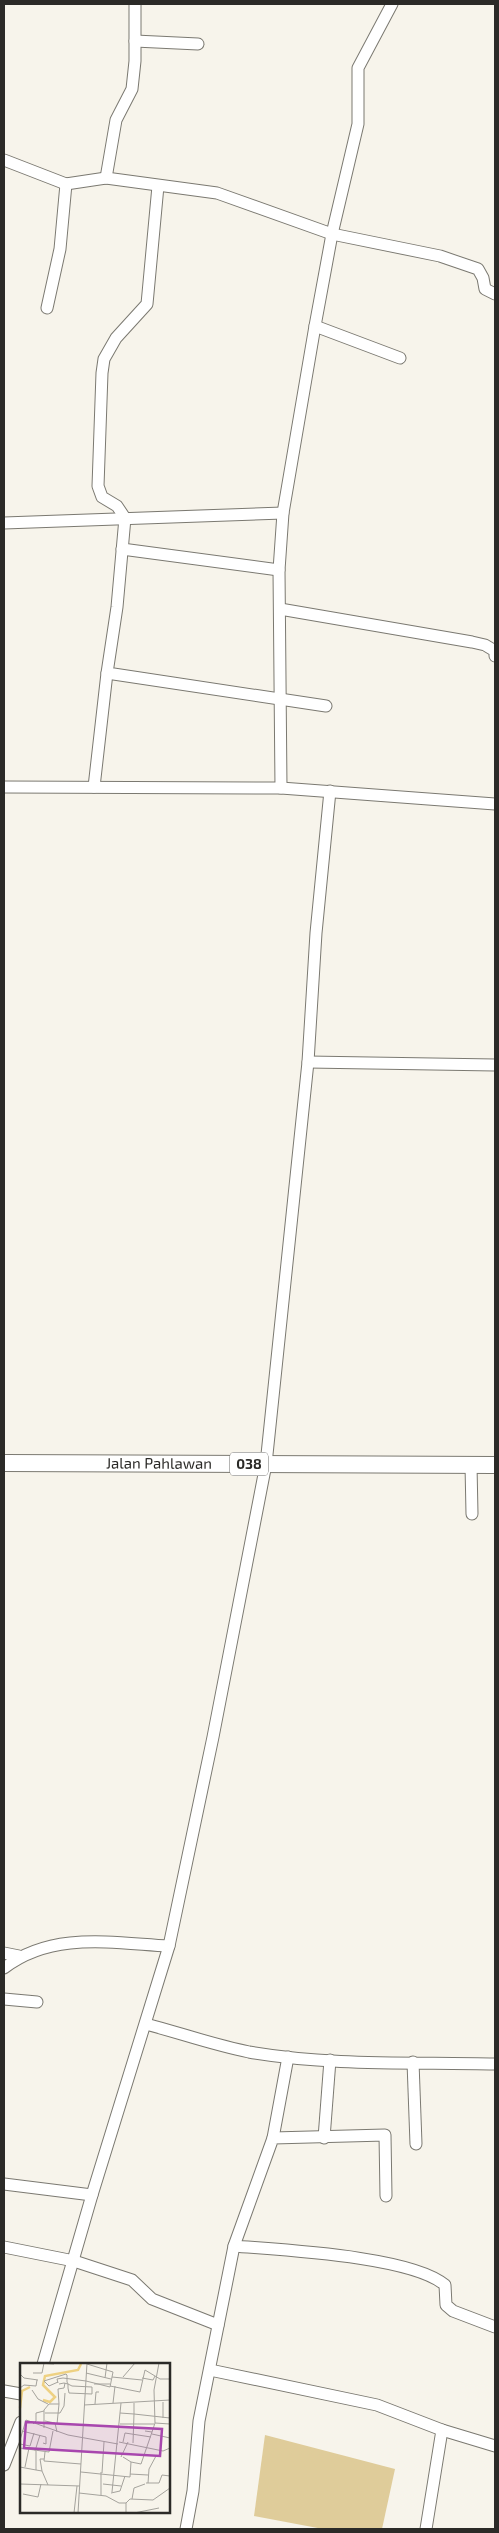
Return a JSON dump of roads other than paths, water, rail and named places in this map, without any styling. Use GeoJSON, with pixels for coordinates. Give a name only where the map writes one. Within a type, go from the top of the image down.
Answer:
{"type":"FeatureCollection","features":[{"type":"Feature","properties":{"kind":"main road","name":"Jalan Pahlawan"},"geometry":{"type":"LineString","coordinates":[[4,1463],[495,1465]]}},
{"type":"Feature","properties":{"kind":"street"},"geometry":{"type":"LineString","coordinates":[[106,178],[116,120],[132,89],[135,4]]}},
{"type":"Feature","properties":{"kind":"street"},"geometry":{"type":"LineString","coordinates":[[281,788],[282,700],[279,570],[282,513],[332,234],[358,124],[358,68],[392,4]]}},
{"type":"Feature","properties":{"kind":"street"},"geometry":{"type":"LineString","coordinates":[[135,40],[198,44]]}},
{"type":"Feature","properties":{"kind":"street"},"geometry":{"type":"LineString","coordinates":[[4,160],[66,184],[106,178],[217,193],[332,234],[440,256],[478,269],[483,278],[485,289],[495,294]]}},
{"type":"Feature","properties":{"kind":"street"},"geometry":{"type":"LineString","coordinates":[[47,308],[60,249],[66,184]]}},
{"type":"Feature","properties":{"kind":"street"},"geometry":{"type":"LineString","coordinates":[[94,787],[107,673],[117,607],[125,518],[117,506],[102,497],[98,486],[102,373],[104,359],[112,346],[148,304],[158,186]]}},
{"type":"Feature","properties":{"kind":"street"},"geometry":{"type":"LineString","coordinates":[[315,326],[400,358]]}},
{"type":"Feature","properties":{"kind":"street"},"geometry":{"type":"LineString","coordinates":[[4,523],[282,513]]}},
{"type":"Feature","properties":{"kind":"street"},"geometry":{"type":"LineString","coordinates":[[122,549],[279,570]]}},
{"type":"Feature","properties":{"kind":"street"},"geometry":{"type":"LineString","coordinates":[[280,609],[479,644],[495,651],[495,656]]}},
{"type":"Feature","properties":{"kind":"street"},"geometry":{"type":"LineString","coordinates":[[495,662],[495,667]]}},
{"type":"Feature","properties":{"kind":"street"},"geometry":{"type":"LineString","coordinates":[[107,673],[326,706]]}},
{"type":"Feature","properties":{"kind":"street"},"geometry":{"type":"LineString","coordinates":[[4,787],[281,788],[330,790],[495,804]]}},
{"type":"Feature","properties":{"kind":"street"},"geometry":{"type":"LineString","coordinates":[[43,2363],[92,2195],[169,1946],[266,1464],[308,1062],[316,933],[330,790]]}},
{"type":"Feature","properties":{"kind":"street"},"geometry":{"type":"LineString","coordinates":[[308,1062],[495,1065]]}},
{"type":"Feature","properties":{"kind":"street"},"geometry":{"type":"LineString","coordinates":[[471,1465],[472,1514]]}},
{"type":"Feature","properties":{"kind":"street"},"geometry":{"type":"LineString","coordinates":[[4,1968],[20,1956],[63,1943],[91,1941],[169,1946]]}},
{"type":"Feature","properties":{"kind":"street"},"geometry":{"type":"LineString","coordinates":[[4,1953],[20,1956]]}},
{"type":"Feature","properties":{"kind":"street"},"geometry":{"type":"LineString","coordinates":[[4,1999],[37,2002]]}},
{"type":"Feature","properties":{"kind":"street"},"geometry":{"type":"LineString","coordinates":[[146,2024],[247,2051],[288,2056],[330,2060],[495,2064]]}},
{"type":"Feature","properties":{"kind":"street"},"geometry":{"type":"LineString","coordinates":[[186,2529],[193,2491],[199,2421],[234,2246],[273,2138],[288,2056]]}},
{"type":"Feature","properties":{"kind":"street"},"geometry":{"type":"LineString","coordinates":[[324,2138],[330,2060]]}},
{"type":"Feature","properties":{"kind":"street"},"geometry":{"type":"LineString","coordinates":[[413,2062],[416,2144]]}},
{"type":"Feature","properties":{"kind":"street"},"geometry":{"type":"LineString","coordinates":[[273,2138],[385,2136],[386,2196]]}},
{"type":"Feature","properties":{"kind":"street"},"geometry":{"type":"LineString","coordinates":[[4,2184],[92,2195]]}},
{"type":"Feature","properties":{"kind":"street"},"geometry":{"type":"LineString","coordinates":[[234,2246],[328,2255],[406,2269],[440,2281],[445,2285],[446,2305],[452,2311],[495,2327]]}},
{"type":"Feature","properties":{"kind":"street"},"geometry":{"type":"LineString","coordinates":[[4,2247],[74,2261],[132,2280],[152,2299],[218,2325]]}},
{"type":"Feature","properties":{"kind":"street"},"geometry":{"type":"LineString","coordinates":[[210,2370],[368,2403],[442,2430],[495,2446]]}},
{"type":"Feature","properties":{"kind":"street"},"geometry":{"type":"LineString","coordinates":[[4,2391],[20,2394]]}},
{"type":"Feature","properties":{"kind":"street"},"geometry":{"type":"LineString","coordinates":[[4,2465],[20,2425]]}},
{"type":"Feature","properties":{"kind":"street"},"geometry":{"type":"LineString","coordinates":[[426,2529],[442,2430]]}}]}
